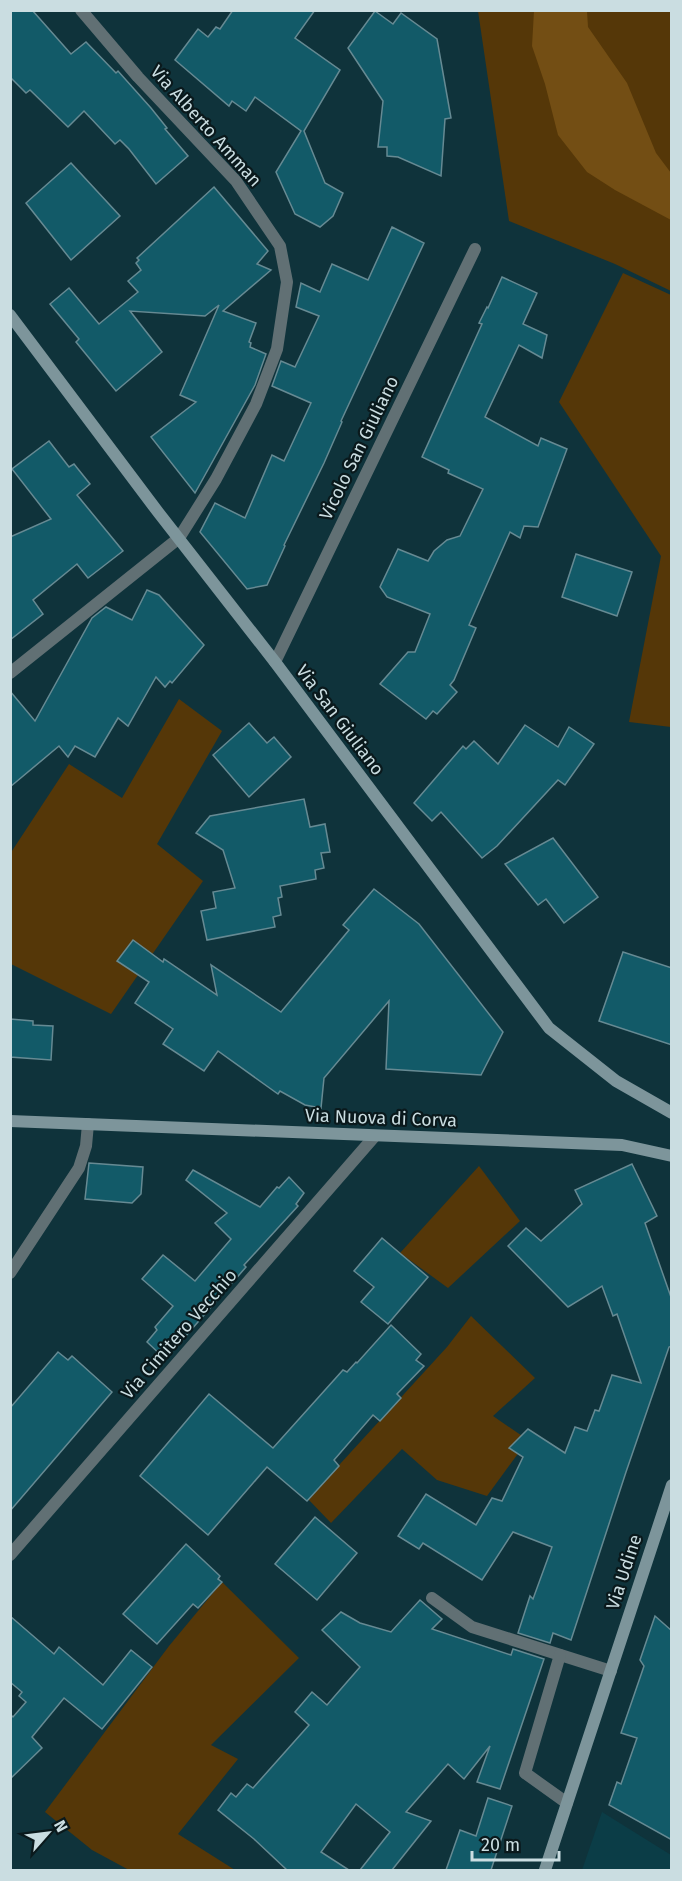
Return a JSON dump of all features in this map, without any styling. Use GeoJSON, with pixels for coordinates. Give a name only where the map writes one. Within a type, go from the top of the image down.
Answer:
{"type":"FeatureCollection","features":[{"type":"Feature","properties":{"kind":"main road","name":"Via San Giuliano"},"geometry":{"type":"LineString","coordinates":[[10,315],[549,1028],[616,1081],[672,1113]]}},
{"type":"Feature","properties":{"kind":"main road","name":"Via Nuova di Corva"},"geometry":{"type":"LineString","coordinates":[[10,1121],[622,1145],[672,1156]]}},
{"type":"Feature","properties":{"kind":"main road","name":"Via Udine"},"geometry":{"type":"LineString","coordinates":[[545,1870],[672,1485]]}},
{"type":"Feature","properties":{"kind":"street","name":"Via Alberto Amman"},"geometry":{"type":"LineString","coordinates":[[10,673],[179,538],[216,480],[256,404],[277,349],[287,282],[280,246],[236,181],[138,77],[81,10]]}},
{"type":"Feature","properties":{"kind":"street","name":"Vicolo San Giuliano"},"geometry":{"type":"LineString","coordinates":[[275,663],[475,249]]}},
{"type":"Feature","properties":{"kind":"street"},"geometry":{"type":"LineString","coordinates":[[10,1273],[79,1168],[86,1146],[88,1124]]}},
{"type":"Feature","properties":{"kind":"street","name":"Via Cimitero Vecchio"},"geometry":{"type":"LineString","coordinates":[[10,1555],[374,1137]]}},
{"type":"Feature","properties":{"kind":"street"},"geometry":{"type":"LineString","coordinates":[[432,1598],[472,1627],[611,1671]]}},
{"type":"Feature","properties":{"kind":"street"},"geometry":{"type":"LineString","coordinates":[[560,1654],[525,1773],[567,1803]]}},
{"type":"Feature","properties":{"kind":"shaded area"},"geometry":{"type":"Polygon","coordinates":[[[478,11],[671,11],[671,291],[615,264],[509,221],[478,11]]]}},
{"type":"Feature","properties":{"kind":"shaded area"},"geometry":{"type":"Polygon","coordinates":[[[534,11],[587,11],[588,27],[627,83],[656,153],[671,173],[671,220],[587,172],[558,135],[545,84],[532,46],[534,11]]]}},
{"type":"Feature","properties":{"kind":"shaded area"},"geometry":{"type":"Polygon","coordinates":[[[623,273],[671,295],[671,727],[629,722],[661,556],[559,402],[623,273]]]}},
{"type":"Feature","properties":{"kind":"shaded area"},"geometry":{"type":"Polygon","coordinates":[[[179,699],[222,731],[157,844],[203,881],[111,1014],[11,964],[10,854],[69,764],[122,798],[179,699]]]}},
{"type":"Feature","properties":{"kind":"shaded area"},"geometry":{"type":"Polygon","coordinates":[[[479,1166],[520,1221],[448,1288],[400,1253],[479,1166]]]}},
{"type":"Feature","properties":{"kind":"shaded area"},"geometry":{"type":"Polygon","coordinates":[[[471,1316],[535,1378],[493,1416],[528,1440],[487,1496],[437,1480],[402,1449],[331,1523],[308,1499],[447,1347],[471,1316]]]}},
{"type":"Feature","properties":{"kind":"shaded area"},"geometry":{"type":"Polygon","coordinates":[[[222,1582],[299,1658],[211,1745],[238,1759],[178,1834],[235,1870],[129,1870],[92,1850],[45,1812],[169,1646],[222,1582]]]}},
{"type":"Feature","properties":{"kind":"shaded area"},"geometry":{"type":"Polygon","coordinates":[[[602,1812],[671,1855],[671,1870],[582,1870],[602,1812]]]}},
{"type":"Feature","properties":{"kind":"building"},"geometry":{"type":"Polygon","coordinates":[[[10,10],[32,10],[71,54],[86,42],[116,73],[118,71],[151,108],[188,156],[156,184],[129,149],[120,140],[115,144],[84,111],[68,127],[30,90],[26,93],[10,77],[10,10]]]}},
{"type":"Feature","properties":{"kind":"building"},"geometry":{"type":"Polygon","coordinates":[[[233,10],[315,10],[295,38],[340,70],[304,131],[325,183],[343,193],[333,216],[320,227],[295,214],[276,172],[301,131],[255,97],[246,111],[232,101],[229,106],[175,60],[198,29],[208,37],[216,27],[220,29],[233,10]]]}},
{"type":"Feature","properties":{"kind":"building"},"geometry":{"type":"Polygon","coordinates":[[[375,11],[393,24],[401,13],[437,39],[451,118],[445,119],[441,176],[398,157],[387,156],[387,147],[378,147],[383,101],[348,48],[375,11]]]}},
{"type":"Feature","properties":{"kind":"building"},"geometry":{"type":"Polygon","coordinates":[[[71,163],[120,216],[71,260],[26,203],[71,163]]]}},
{"type":"Feature","properties":{"kind":"building"},"geometry":{"type":"Polygon","coordinates":[[[214,187],[268,251],[257,264],[271,270],[223,311],[256,323],[249,342],[250,347],[266,354],[255,385],[195,493],[151,437],[196,402],[180,395],[219,305],[205,316],[130,311],[162,352],[116,391],[76,342],[79,339],[50,304],[69,288],[99,324],[138,292],[128,281],[141,270],[136,263],[139,260],[137,258],[214,187]]]}},
{"type":"Feature","properties":{"kind":"building"},"geometry":{"type":"Polygon","coordinates":[[[392,227],[424,243],[267,585],[247,589],[200,532],[215,503],[245,518],[272,455],[284,461],[311,403],[272,386],[281,361],[295,367],[319,316],[296,307],[301,283],[320,292],[332,264],[368,280],[392,227]]]}},
{"type":"Feature","properties":{"kind":"building"},"geometry":{"type":"Polygon","coordinates":[[[502,277],[537,293],[523,324],[547,335],[542,358],[519,345],[485,417],[538,446],[541,438],[567,449],[538,527],[524,526],[520,538],[510,532],[469,625],[476,628],[450,685],[457,692],[437,714],[433,711],[426,719],[380,684],[408,652],[415,652],[430,614],[387,597],[380,587],[398,549],[428,561],[434,551],[447,540],[460,536],[483,489],[448,473],[449,470],[422,457],[482,324],[479,323],[502,277]]]}},
{"type":"Feature","properties":{"kind":"building"},"geometry":{"type":"Polygon","coordinates":[[[49,441],[69,467],[74,464],[90,484],[77,495],[123,551],[88,578],[77,564],[33,600],[43,614],[10,640],[10,537],[51,519],[12,469],[49,441]]]}},
{"type":"Feature","properties":{"kind":"building"},"geometry":{"type":"Polygon","coordinates":[[[576,554],[632,572],[617,616],[562,597],[576,554]]]}},
{"type":"Feature","properties":{"kind":"building"},"geometry":{"type":"Polygon","coordinates":[[[147,590],[159,595],[204,645],[172,683],[170,681],[165,687],[156,677],[128,726],[118,718],[95,757],[75,746],[68,757],[59,746],[10,787],[10,691],[35,721],[92,618],[106,607],[132,620],[147,590]]]}},
{"type":"Feature","properties":{"kind":"building"},"geometry":{"type":"Polygon","coordinates":[[[249,723],[267,743],[274,737],[291,757],[249,797],[213,755],[249,723]]]}},
{"type":"Feature","properties":{"kind":"building"},"geometry":{"type":"Polygon","coordinates":[[[525,725],[558,747],[569,727],[594,744],[565,785],[558,780],[497,846],[482,858],[441,812],[432,821],[414,803],[463,746],[466,749],[474,741],[498,764],[525,725]]]}},
{"type":"Feature","properties":{"kind":"building"},"geometry":{"type":"Polygon","coordinates":[[[304,799],[310,827],[325,824],[330,852],[321,853],[324,868],[315,870],[316,879],[280,886],[282,897],[278,898],[281,915],[273,917],[275,927],[207,940],[201,911],[216,908],[213,892],[235,888],[223,850],[196,833],[210,816],[304,799]]]}},
{"type":"Feature","properties":{"kind":"building"},"geometry":{"type":"Polygon","coordinates":[[[553,838],[598,897],[564,923],[546,899],[538,905],[505,864],[553,838]]]}},
{"type":"Feature","properties":{"kind":"building"},"geometry":{"type":"Polygon","coordinates":[[[374,889],[419,924],[503,1032],[481,1075],[386,1069],[389,1001],[324,1078],[321,1108],[305,1105],[280,1091],[278,1094],[218,1051],[204,1071],[163,1044],[173,1029],[135,1003],[149,982],[117,961],[133,940],[163,962],[164,959],[217,995],[211,965],[281,1012],[349,930],[343,925],[374,889]]]}},
{"type":"Feature","properties":{"kind":"building"},"geometry":{"type":"Polygon","coordinates":[[[623,952],[672,968],[672,1045],[599,1021],[623,952]]]}},
{"type":"Feature","properties":{"kind":"building"},"geometry":{"type":"Polygon","coordinates":[[[10,1019],[33,1021],[33,1025],[53,1026],[51,1060],[10,1057],[10,1019]]]}},
{"type":"Feature","properties":{"kind":"building"},"geometry":{"type":"Polygon","coordinates":[[[89,1163],[143,1167],[141,1194],[132,1203],[85,1199],[89,1163]]]}},
{"type":"Feature","properties":{"kind":"building"},"geometry":{"type":"Polygon","coordinates":[[[632,1164],[657,1216],[645,1223],[672,1300],[672,1346],[669,1347],[626,1472],[571,1640],[553,1633],[550,1643],[518,1633],[530,1596],[533,1599],[552,1547],[513,1532],[482,1580],[423,1543],[419,1549],[398,1536],[426,1494],[476,1525],[492,1498],[502,1501],[523,1457],[509,1448],[528,1429],[565,1453],[575,1427],[587,1431],[595,1410],[599,1411],[612,1375],[641,1383],[617,1314],[613,1316],[602,1286],[568,1307],[508,1246],[526,1228],[541,1241],[582,1204],[575,1190],[632,1164]]]}},
{"type":"Feature","properties":{"kind":"building"},"geometry":{"type":"Polygon","coordinates":[[[193,1170],[260,1207],[289,1177],[304,1193],[296,1204],[298,1206],[244,1265],[246,1267],[177,1346],[174,1344],[163,1357],[147,1342],[157,1330],[155,1327],[173,1306],[142,1279],[163,1255],[195,1281],[231,1239],[215,1223],[227,1213],[186,1180],[193,1170]]]}},
{"type":"Feature","properties":{"kind":"building"},"geometry":{"type":"Polygon","coordinates":[[[382,1238],[428,1277],[388,1324],[361,1302],[374,1287],[354,1271],[382,1238]]]}},
{"type":"Feature","properties":{"kind":"building"},"geometry":{"type":"Polygon","coordinates":[[[391,1325],[421,1354],[416,1360],[424,1366],[397,1394],[401,1398],[380,1421],[373,1415],[334,1460],[339,1466],[307,1501],[267,1467],[208,1535],[140,1476],[209,1394],[273,1448],[343,1370],[347,1372],[357,1363],[391,1325]]]}},
{"type":"Feature","properties":{"kind":"building"},"geometry":{"type":"Polygon","coordinates":[[[58,1352],[68,1360],[72,1356],[112,1392],[10,1511],[10,1408],[58,1352]]]}},
{"type":"Feature","properties":{"kind":"building"},"geometry":{"type":"Polygon","coordinates":[[[315,1517],[357,1553],[317,1600],[275,1564],[315,1517]]]}},
{"type":"Feature","properties":{"kind":"building"},"geometry":{"type":"Polygon","coordinates":[[[186,1544],[220,1576],[218,1579],[222,1582],[198,1608],[193,1604],[157,1644],[123,1614],[186,1544]]]}},
{"type":"Feature","properties":{"kind":"building"},"geometry":{"type":"Polygon","coordinates":[[[420,1600],[442,1619],[432,1629],[511,1655],[513,1649],[544,1659],[500,1789],[477,1782],[490,1746],[464,1779],[448,1764],[406,1812],[431,1821],[392,1870],[360,1870],[390,1832],[356,1804],[321,1852],[349,1870],[287,1870],[218,1810],[231,1793],[236,1797],[247,1784],[253,1788],[309,1725],[295,1712],[312,1692],[327,1705],[360,1667],[322,1630],[341,1612],[360,1623],[391,1632],[420,1600]]]}},
{"type":"Feature","properties":{"kind":"building"},"geometry":{"type":"Polygon","coordinates":[[[10,1616],[54,1654],[59,1647],[103,1685],[131,1650],[152,1667],[102,1729],[64,1698],[32,1737],[42,1748],[10,1779],[10,1714],[13,1717],[26,1702],[19,1696],[22,1692],[10,1682],[10,1616]]]}},
{"type":"Feature","properties":{"kind":"building"},"geometry":{"type":"Polygon","coordinates":[[[655,1616],[672,1631],[672,1840],[609,1805],[617,1782],[621,1784],[637,1738],[621,1733],[644,1666],[640,1660],[655,1616]]]}},
{"type":"Feature","properties":{"kind":"building"},"geometry":{"type":"Polygon","coordinates":[[[488,1798],[512,1806],[491,1870],[446,1870],[460,1830],[476,1836],[488,1798]]]}}]}
